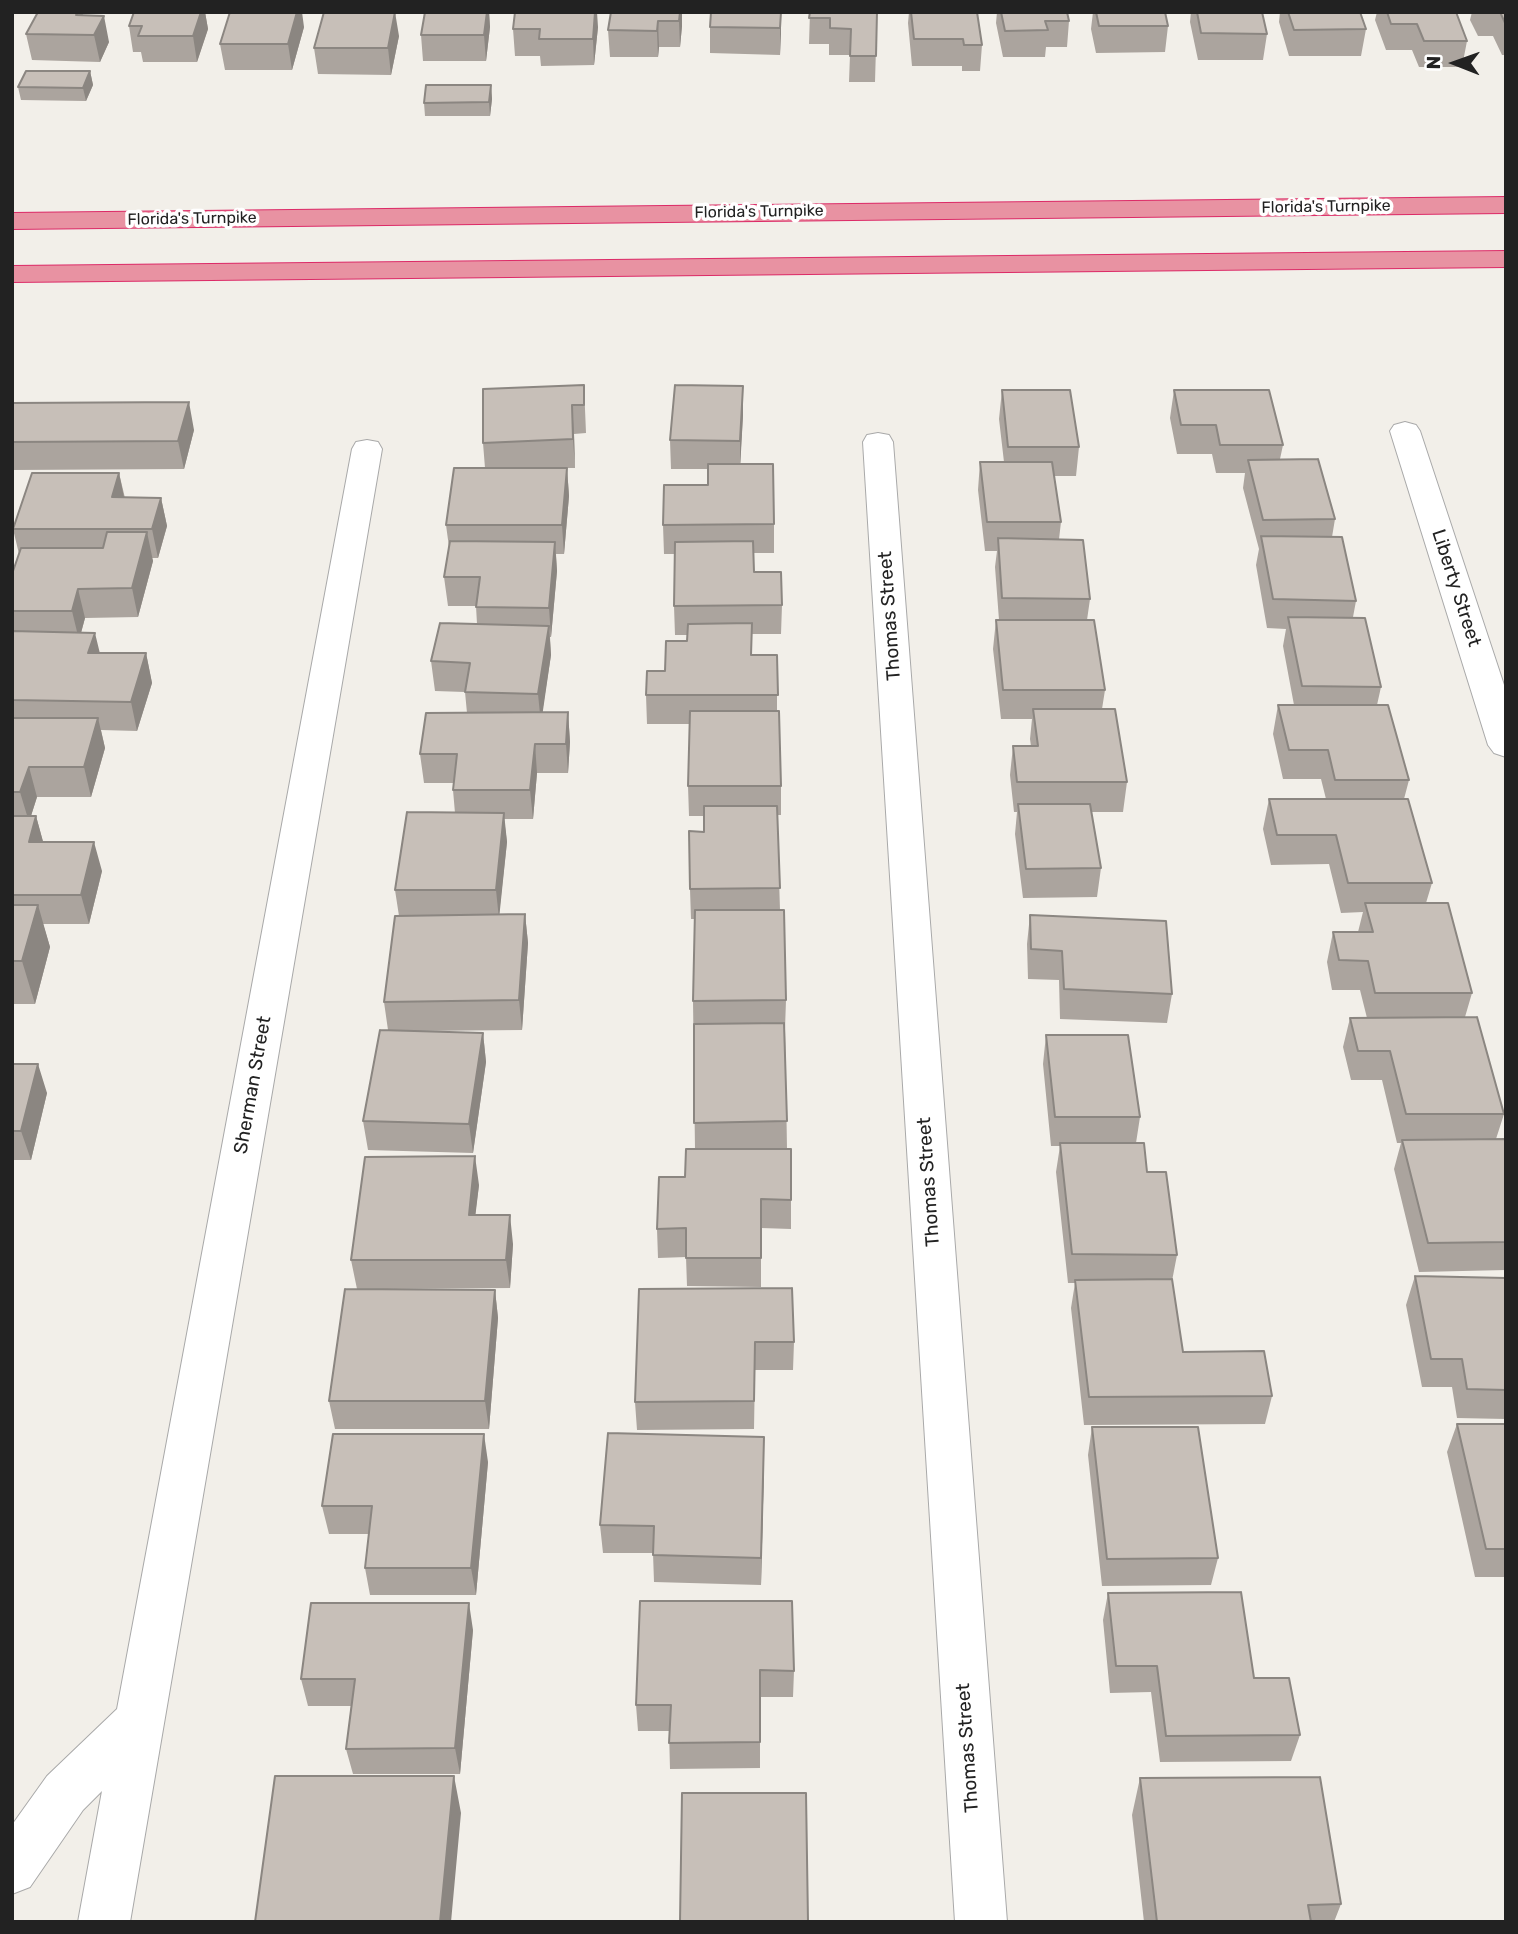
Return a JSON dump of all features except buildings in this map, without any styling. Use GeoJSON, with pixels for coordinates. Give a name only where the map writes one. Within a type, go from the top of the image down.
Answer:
{"type":"FeatureCollection","features":[{"type":"Feature","properties":{"kind":"highway","name":"Florida's Turnpike"},"geometry":{"type":"LineString","coordinates":[[12,221],[1506,205]]}},
{"type":"Feature","properties":{"kind":"highway"},"geometry":{"type":"LineString","coordinates":[[12,274],[1506,259]]}},
{"type":"Feature","properties":{"kind":"street","name":"Liberty Street"},"geometry":{"type":"LineString","coordinates":[[1405,431],[1506,745]]}},
{"type":"Feature","properties":{"kind":"street","name":"Thomas Street"},"geometry":{"type":"LineString","coordinates":[[878,442],[981,1922]]}},
{"type":"Feature","properties":{"kind":"street","name":"Sherman Street"},"geometry":{"type":"LineString","coordinates":[[104,1922],[367,449]]}},
{"type":"Feature","properties":{"kind":"street"},"geometry":{"type":"LineString","coordinates":[[12,1869],[65,1793],[141,1720]]}}]}
